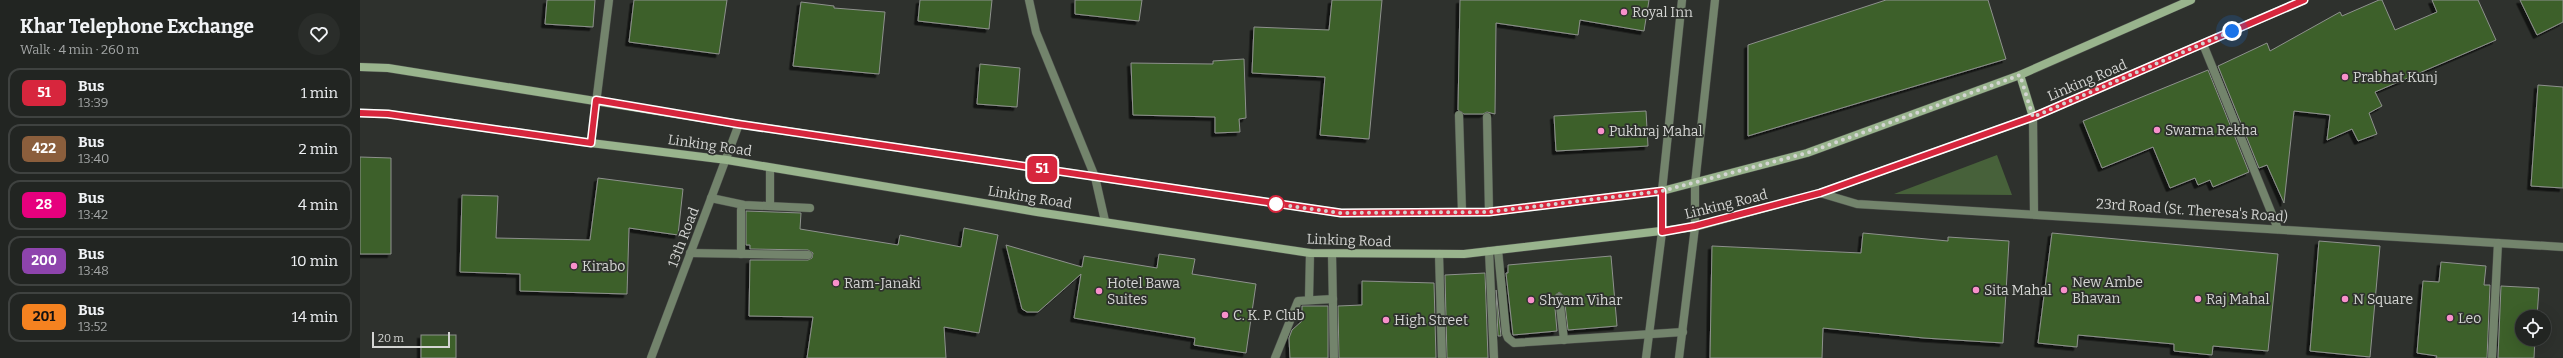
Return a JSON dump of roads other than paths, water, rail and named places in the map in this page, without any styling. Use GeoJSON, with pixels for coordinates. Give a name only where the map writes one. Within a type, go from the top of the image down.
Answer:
{"type":"FeatureCollection","features":[{"type":"Feature","properties":{"kind":"main road","name":"Linking Road"},"geometry":{"type":"LineString","coordinates":[[360,67],[388,68],[596,100],[738,124],[1341,213],[1489,212],[1662,191],[1695,184],[1807,153],[2020,75],[2192,0]]}},
{"type":"Feature","properties":{"kind":"main road","name":"Linking Road"},"geometry":{"type":"LineString","coordinates":[[360,113],[388,114],[591,143],[727,160],[1105,221],[1310,252],[1332,254],[1439,254],[1489,251],[1662,232],[1695,226],[1820,193],[2033,117],[2304,0]]}},
{"type":"Feature","properties":{"kind":"main road"},"geometry":{"type":"LineString","coordinates":[[2020,75],[2033,117]]}},
{"type":"Feature","properties":{"kind":"street"},"geometry":{"type":"LineString","coordinates":[[591,143],[609,0]]}},
{"type":"Feature","properties":{"kind":"street"},"geometry":{"type":"LineString","coordinates":[[1029,0],[1036,32],[1095,177],[1105,221]]}},
{"type":"Feature","properties":{"kind":"street"},"geometry":{"type":"LineString","coordinates":[[1646,358],[1651,333],[1662,232],[1662,191],[1682,0]]}},
{"type":"Feature","properties":{"kind":"street"},"geometry":{"type":"LineString","coordinates":[[1679,358],[1695,226],[1695,184],[1714,0]]}},
{"type":"Feature","properties":{"kind":"street"},"geometry":{"type":"LineString","coordinates":[[2203,44],[2278,229]]}},
{"type":"Feature","properties":{"kind":"street"},"geometry":{"type":"LineString","coordinates":[[1459,115],[1462,212]]}},
{"type":"Feature","properties":{"kind":"street"},"geometry":{"type":"LineString","coordinates":[[1486,117],[1489,212]]}},
{"type":"Feature","properties":{"kind":"street"},"geometry":{"type":"LineString","coordinates":[[2033,117],[2034,213]]}},
{"type":"Feature","properties":{"kind":"street","name":"13th Road"},"geometry":{"type":"LineString","coordinates":[[651,358],[711,198],[727,160],[738,124]]}},
{"type":"Feature","properties":{"kind":"street"},"geometry":{"type":"LineString","coordinates":[[770,168],[770,206]]}},
{"type":"Feature","properties":{"kind":"street","name":"23rd Road (St. Theresa's Road)"},"geometry":{"type":"LineString","coordinates":[[1820,193],[1857,204],[2034,213],[2563,247]]}},
{"type":"Feature","properties":{"kind":"street"},"geometry":{"type":"LineString","coordinates":[[711,198],[744,205],[810,208]]}},
{"type":"Feature","properties":{"kind":"street"},"geometry":{"type":"LineString","coordinates":[[741,210],[741,254]]}},
{"type":"Feature","properties":{"kind":"street"},"geometry":{"type":"LineString","coordinates":[[2492,358],[2498,242]]}},
{"type":"Feature","properties":{"kind":"street"},"geometry":{"type":"LineString","coordinates":[[1498,250],[1508,338],[1517,343],[1683,332]]}},
{"type":"Feature","properties":{"kind":"street"},"geometry":{"type":"LineString","coordinates":[[1489,251],[1494,358]]}},
{"type":"Feature","properties":{"kind":"street"},"geometry":{"type":"LineString","coordinates":[[1309,300],[1310,252]]}},
{"type":"Feature","properties":{"kind":"street"},"geometry":{"type":"LineString","coordinates":[[690,253],[808,255]]}},
{"type":"Feature","properties":{"kind":"street"},"geometry":{"type":"LineString","coordinates":[[1332,254],[1334,358]]}},
{"type":"Feature","properties":{"kind":"street"},"geometry":{"type":"LineString","coordinates":[[1439,254],[1442,358]]}},
{"type":"Feature","properties":{"kind":"street"},"geometry":{"type":"LineString","coordinates":[[1559,297],[1564,340]]}},
{"type":"Feature","properties":{"kind":"street"},"geometry":{"type":"LineString","coordinates":[[1275,358],[1297,302],[1300,300],[1333,299]]}},
{"type":"Feature","properties":{"kind":"place","name":"Royal Inn"},"geometry":{"type":"Point","coordinates":[1624,12]}},
{"type":"Feature","properties":{"kind":"place","name":"Prabhat Kunj"},"geometry":{"type":"Point","coordinates":[2345,77]}},
{"type":"Feature","properties":{"kind":"place","name":"Swarna Rekha"},"geometry":{"type":"Point","coordinates":[2157,130]}},
{"type":"Feature","properties":{"kind":"place","name":"Pukhraj Mahal"},"geometry":{"type":"Point","coordinates":[1601,131]}},
{"type":"Feature","properties":{"kind":"place","name":"Kirabo"},"geometry":{"type":"Point","coordinates":[574,266]}},
{"type":"Feature","properties":{"kind":"place","name":"Ram-Janaki"},"geometry":{"type":"Point","coordinates":[836,283]}},
{"type":"Feature","properties":{"kind":"place","name":"Sita Mahal"},"geometry":{"type":"Point","coordinates":[1976,290]}},
{"type":"Feature","properties":{"kind":"place","name":"New Ambe Bhavan"},"geometry":{"type":"Point","coordinates":[2064,290]}},
{"type":"Feature","properties":{"kind":"place","name":"Hotel Bawa Suites"},"geometry":{"type":"Point","coordinates":[1099,291]}},
{"type":"Feature","properties":{"kind":"place","name":"Raj Mahal"},"geometry":{"type":"Point","coordinates":[2198,299]}},
{"type":"Feature","properties":{"kind":"place","name":"N Square"},"geometry":{"type":"Point","coordinates":[2345,299]}},
{"type":"Feature","properties":{"kind":"place","name":"Shyam Vihar"},"geometry":{"type":"Point","coordinates":[1531,300]}},
{"type":"Feature","properties":{"kind":"place","name":"C. K. P. Club"},"geometry":{"type":"Point","coordinates":[1225,315]}},
{"type":"Feature","properties":{"kind":"place","name":"Leo"},"geometry":{"type":"Point","coordinates":[2450,318]}},
{"type":"Feature","properties":{"kind":"place","name":"High Street"},"geometry":{"type":"Point","coordinates":[1386,320]}}]}
